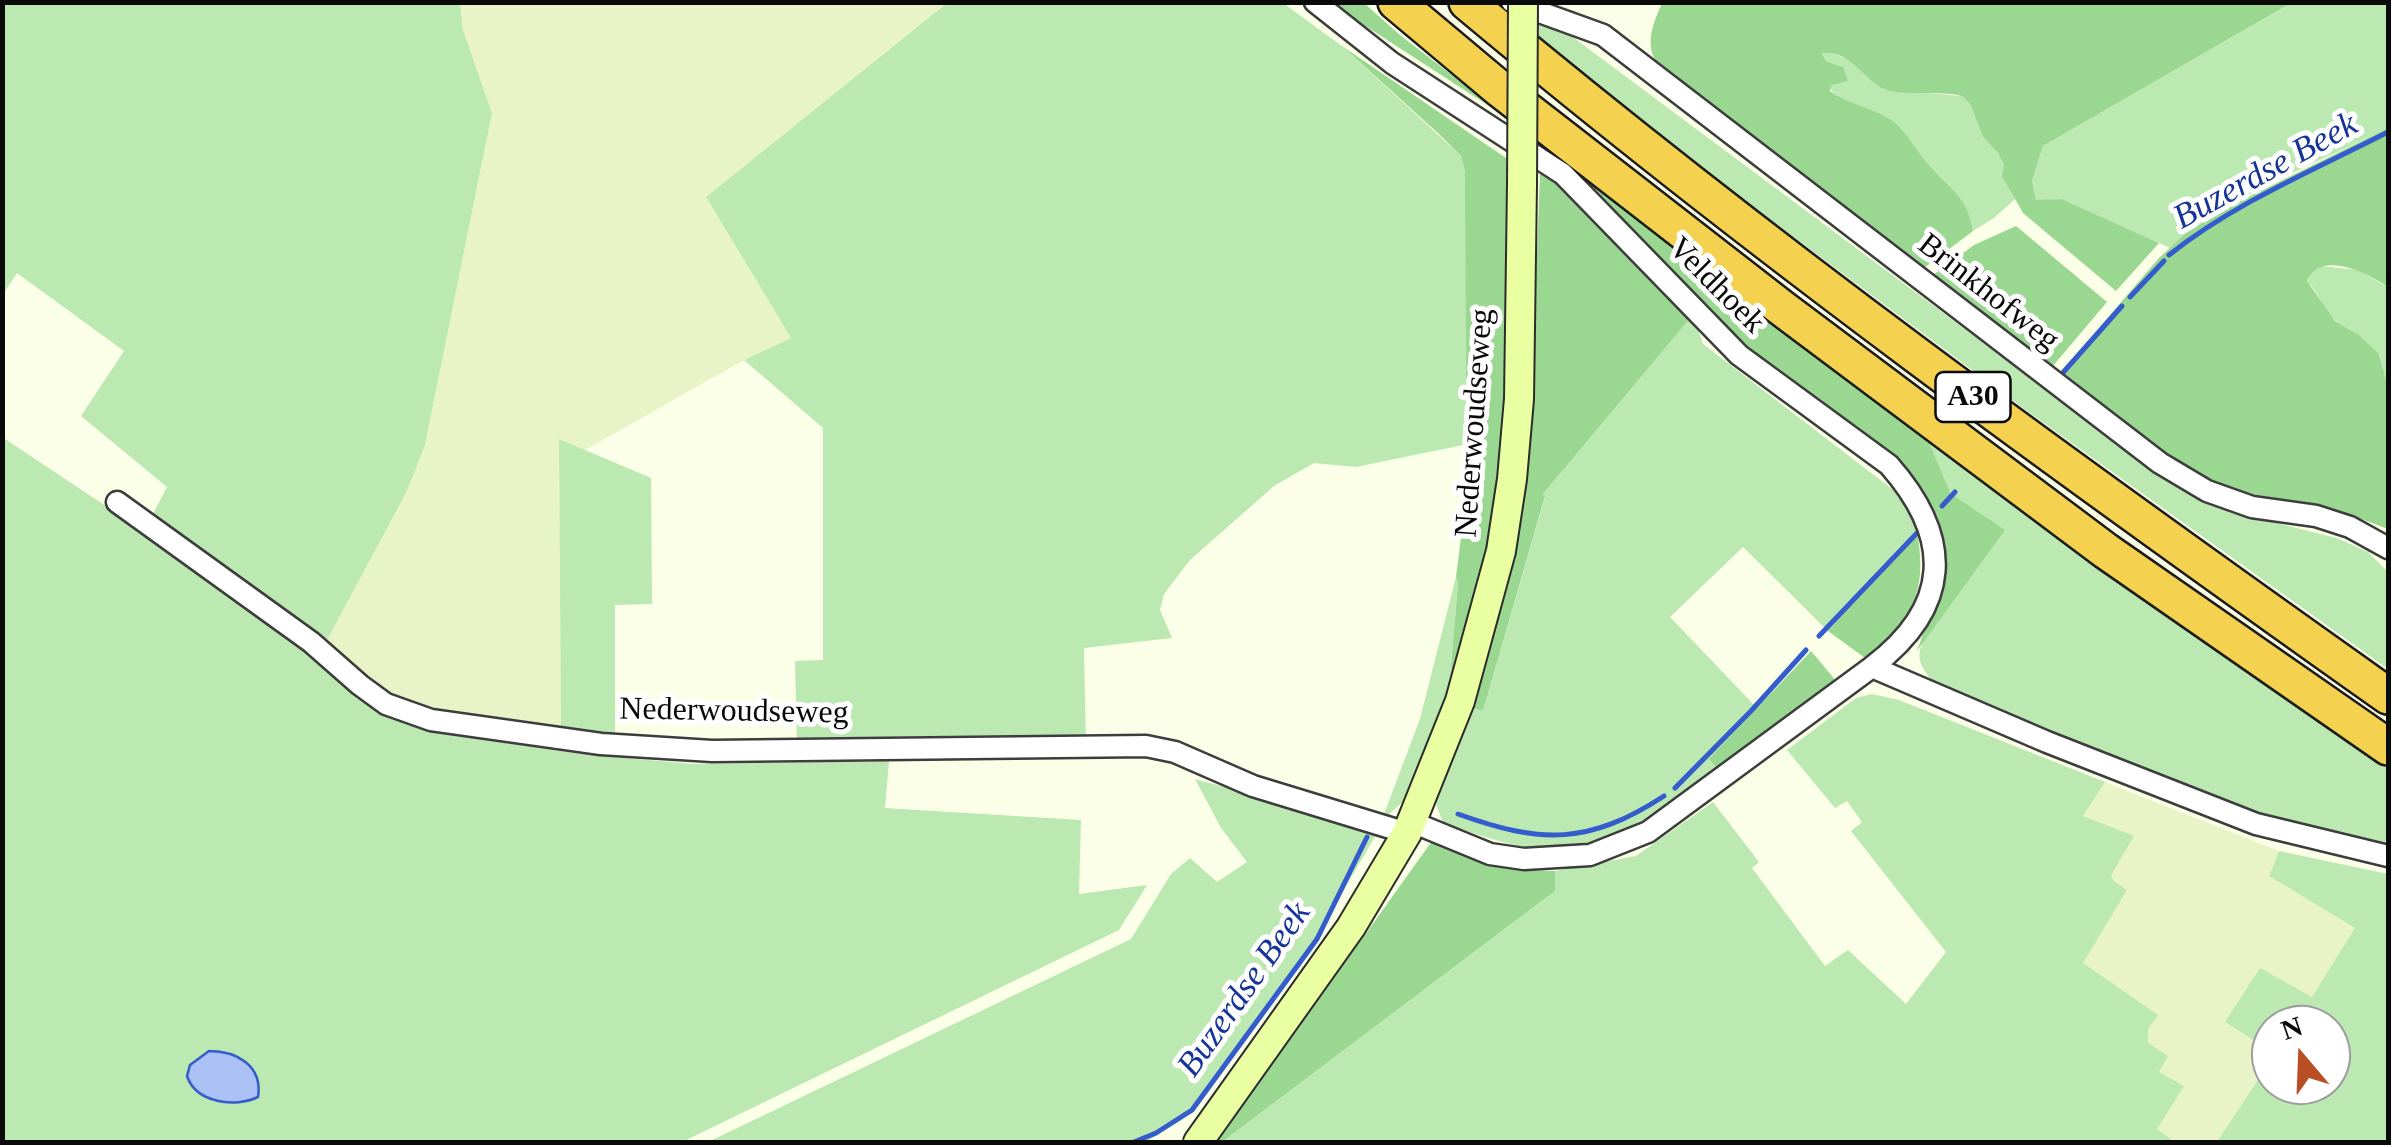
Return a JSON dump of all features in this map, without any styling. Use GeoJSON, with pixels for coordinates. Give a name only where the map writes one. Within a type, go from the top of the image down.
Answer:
{"type":"FeatureCollection","features":[{"type":"Feature","properties":{"kind":"highway","name":"A30"},"geometry":{"type":"LineString","coordinates":[[1396,2],[1501,90],[1952,436],[2106,551],[2388,747]]}},
{"type":"Feature","properties":{"kind":"highway","name":"A30"},"geometry":{"type":"LineString","coordinates":[[1467,2],[1813,279],[2133,515],[2388,696]]}},
{"type":"Feature","properties":{"kind":"street","name":"Veldhoek"},"geometry":{"type":"LineString","coordinates":[[1315,2],[1392,64],[1563,174],[1739,355],[1889,465],[1922,510],[1932,540],[1934,575],[1924,610],[1910,634],[1872,667],[1648,832],[1590,855],[1524,860],[1490,854],[1410,827]]}},
{"type":"Feature","properties":{"kind":"street","name":"Brinkhofweg"},"geometry":{"type":"LineString","coordinates":[[1512,2],[1603,35],[2160,463],[2207,491],[2252,506],[2350,527],[2388,548]]}},
{"type":"Feature","properties":{"kind":"street","name":"Nederwoudseweg"},"geometry":{"type":"LineString","coordinates":[[1198,1142],[1351,928],[1410,827],[1460,701],[1483,624],[1501,550],[1518,399],[1523,2]]}},
{"type":"Feature","properties":{"kind":"street"},"geometry":{"type":"LineString","coordinates":[[1580,2],[1581,26]]}},
{"type":"Feature","properties":{"kind":"street","name":"Nederwoudseweg"},"geometry":{"type":"LineString","coordinates":[[118,502],[310,642],[386,704],[431,720],[601,744],[712,751],[1146,746],[1175,752],[1253,786],[1410,827]]}},
{"type":"Feature","properties":{"kind":"street"},"geometry":{"type":"LineString","coordinates":[[1872,667],[2047,742],[2256,824],[2388,856]]}},
{"type":"Feature","properties":{"kind":"green space"},"geometry":{"type":"Polygon","coordinates":[[[3,3],[460,3],[463,30],[492,113],[425,445],[407,491],[326,642],[279,604],[152,516],[167,487],[81,416],[124,351],[17,273],[3,294],[3,3]]]}},
{"type":"Feature","properties":{"kind":"green space"},"geometry":{"type":"Polygon","coordinates":[[[460,3],[947,3],[706,197],[791,338],[744,360],[585,450],[559,440],[561,733],[438,715],[391,696],[326,642],[407,491],[425,445],[492,113],[463,30],[460,3]]]}},
{"type":"Feature","properties":{"kind":"green space"},"geometry":{"type":"Polygon","coordinates":[[[947,3],[1283,3],[1342,46],[1461,156],[1467,205],[1468,444],[1356,467],[1314,463],[1274,486],[1190,560],[1164,594],[1160,610],[1172,638],[1084,648],[1086,744],[797,744],[795,661],[823,660],[823,428],[744,360],[791,338],[706,197],[947,3]]]}},
{"type":"Feature","properties":{"kind":"green space"},"geometry":{"type":"Polygon","coordinates":[[[1330,3],[1364,3],[1506,117],[1330,3]]]}},
{"type":"Feature","properties":{"kind":"green space"},"geometry":{"type":"Polygon","coordinates":[[[1662,3],[2291,3],[2043,146],[2032,181],[2036,200],[2062,199],[2159,243],[2116,291],[2023,213],[2002,176],[2004,165],[1998,153],[1983,137],[1970,104],[1962,96],[1890,91],[1840,56],[1822,53],[1826,61],[1843,67],[1848,81],[1831,85],[1830,91],[1895,123],[1967,210],[1973,231],[1924,268],[1658,65],[1651,42],[1662,3]]]}},
{"type":"Feature","properties":{"kind":"green space"},"geometry":{"type":"Polygon","coordinates":[[[2291,3],[2388,3],[2388,128],[2244,197],[2170,248],[2062,199],[2036,201],[2032,181],[2043,146],[2291,3]]]}},
{"type":"Feature","properties":{"kind":"green space"},"geometry":{"type":"Polygon","coordinates":[[[1516,11],[1566,32],[2194,497],[2232,512],[2337,538],[2368,552],[2388,572],[2388,669],[2027,411],[1665,141],[1516,16],[1516,11]]]}},
{"type":"Feature","properties":{"kind":"green space"},"geometry":{"type":"Polygon","coordinates":[[[1342,46],[1506,158],[1513,405],[1502,493],[1448,702],[1456,577],[1467,490],[1465,172],[1461,156],[1342,46]]]}},
{"type":"Feature","properties":{"kind":"green space"},"geometry":{"type":"Polygon","coordinates":[[[1822,52],[1853,62],[1884,89],[1962,96],[1970,104],[1983,137],[1998,153],[2004,165],[2003,176],[2015,199],[1973,231],[1958,196],[1902,130],[1890,120],[1842,99],[1829,87],[1843,67],[1826,61],[1822,52]]]}},
{"type":"Feature","properties":{"kind":"green space"},"geometry":{"type":"Polygon","coordinates":[[[1516,124],[1929,442],[1951,494],[2005,530],[1917,651],[1937,594],[1940,557],[1893,462],[1746,345],[1584,184],[1516,137],[1516,124]]]}},
{"type":"Feature","properties":{"kind":"green space"},"geometry":{"type":"Polygon","coordinates":[[[2388,128],[2388,287],[2357,271],[2333,265],[2313,271],[2307,281],[2335,321],[2359,335],[2378,353],[2388,386],[2388,529],[2332,508],[2239,492],[2205,478],[2161,450],[2060,373],[2159,258],[2185,234],[2222,210],[2388,128]]]}},
{"type":"Feature","properties":{"kind":"green space"},"geometry":{"type":"Polygon","coordinates":[[[1540,172],[1573,193],[1693,315],[1542,495],[1545,496],[1483,711],[1469,707],[1509,577],[1530,451],[1540,172]]]}},
{"type":"Feature","properties":{"kind":"green space"},"geometry":{"type":"Polygon","coordinates":[[[2016,226],[2107,302],[2052,367],[1933,275],[1974,245],[2016,226]]]}},
{"type":"Feature","properties":{"kind":"green space"},"geometry":{"type":"Polygon","coordinates":[[[2321,266],[2358,270],[2388,287],[2388,386],[2373,350],[2332,317],[2307,282],[2310,274],[2321,266]]]}},
{"type":"Feature","properties":{"kind":"green space"},"geometry":{"type":"Polygon","coordinates":[[[1693,315],[1703,344],[1892,489],[1912,515],[1917,531],[1828,631],[1743,547],[1670,617],[1758,709],[1710,759],[1722,773],[1650,824],[1603,846],[1557,851],[1510,844],[1443,823],[1434,798],[1469,707],[1483,711],[1545,497],[1541,496],[1693,315]]]}},
{"type":"Feature","properties":{"kind":"green space"},"geometry":{"type":"Polygon","coordinates":[[[2,437],[232,590],[384,711],[408,725],[580,754],[694,764],[889,761],[885,808],[1081,820],[1079,894],[1147,885],[1119,930],[682,1142],[3,1142],[2,437]]]}},
{"type":"Feature","properties":{"kind":"green space"},"geometry":{"type":"Polygon","coordinates":[[[559,439],[651,478],[652,604],[615,605],[615,741],[561,733],[559,439]]]}},
{"type":"Feature","properties":{"kind":"green space"},"geometry":{"type":"Polygon","coordinates":[[[1929,442],[2388,768],[2388,851],[2302,832],[2065,739],[1931,680],[1920,662],[1920,651],[1929,631],[1951,494],[1929,442]]]}},
{"type":"Feature","properties":{"kind":"green space"},"geometry":{"type":"Polygon","coordinates":[[[1917,531],[1920,573],[1913,604],[1894,630],[1865,658],[1828,631],[1917,531]]]}},
{"type":"Feature","properties":{"kind":"green space"},"geometry":{"type":"Polygon","coordinates":[[[1456,577],[1448,702],[1405,800],[1388,815],[1384,814],[1420,719],[1456,577]]]}},
{"type":"Feature","properties":{"kind":"green space"},"geometry":{"type":"Polygon","coordinates":[[[1811,651],[1837,682],[1722,773],[1709,759],[1811,651]]]}},
{"type":"Feature","properties":{"kind":"green space"},"geometry":{"type":"Polygon","coordinates":[[[1872,694],[1899,700],[2105,782],[2083,816],[2134,836],[2111,875],[2127,890],[2083,963],[2158,1015],[2148,1029],[2148,1043],[2168,1056],[2159,1072],[2184,1086],[2157,1129],[2175,1142],[1222,1142],[1555,891],[1555,871],[1636,856],[1713,802],[1759,862],[1752,868],[1825,966],[1848,950],[1906,1004],[1946,952],[1851,831],[1862,822],[1847,801],[1835,808],[1787,750],[1856,698],[1872,694]]]}},
{"type":"Feature","properties":{"kind":"green space"},"geometry":{"type":"Polygon","coordinates":[[[1195,779],[1376,835],[1312,944],[1193,1113],[1146,1142],[708,1142],[1131,939],[1171,874],[1190,858],[1217,882],[1247,862],[1221,828],[1195,779]]]}},
{"type":"Feature","properties":{"kind":"green space"},"geometry":{"type":"Polygon","coordinates":[[[2105,782],[2279,851],[2269,876],[2355,928],[2312,998],[2286,1005],[2251,1005],[2251,1014],[2225,1021],[2251,1038],[2251,1090],[2217,1142],[2175,1142],[2156,1129],[2159,1071],[2148,1043],[2148,1029],[2082,964],[2127,890],[2113,881],[2082,816],[2105,782]]]}},
{"type":"Feature","properties":{"kind":"green space"},"geometry":{"type":"Polygon","coordinates":[[[1432,841],[1519,870],[1555,871],[1555,891],[1217,1142],[1432,841]]]}},
{"type":"Feature","properties":{"kind":"green space"},"geometry":{"type":"Polygon","coordinates":[[[2279,851],[2388,874],[2388,1142],[2217,1142],[2251,1090],[2251,1105],[2351,1105],[2351,1005],[2251,1005],[2251,1038],[2225,1022],[2260,968],[2312,997],[2355,928],[2269,876],[2279,851]]]}},
{"type":"Feature","properties":{"kind":"water"},"geometry":{"type":"Polygon","coordinates":[[[209,1051],[246,1062],[256,1076],[258,1097],[228,1102],[199,1092],[187,1076],[190,1065],[209,1051]]]}},
{"type":"Feature","properties":{"kind":"waterway","name":"Buzerdse Beek"},"geometry":{"type":"LineString","coordinates":[[2169,255],[2247,203],[2388,132]]}},
{"type":"Feature","properties":{"kind":"waterway","name":"Buzerdse Beek"},"geometry":{"type":"LineString","coordinates":[[2130,297],[2164,261]]}},
{"type":"Feature","properties":{"kind":"waterway","name":"Buzerdse Beek"},"geometry":{"type":"LineString","coordinates":[[2060,376],[2122,306]]}},
{"type":"Feature","properties":{"kind":"waterway","name":"Buzerdse Beek"},"geometry":{"type":"LineString","coordinates":[[1942,506],[1955,492]]}},
{"type":"Feature","properties":{"kind":"waterway","name":"Buzerdse Beek"},"geometry":{"type":"LineString","coordinates":[[1819,636],[1918,532]]}},
{"type":"Feature","properties":{"kind":"waterway","name":"Buzerdse Beek"},"geometry":{"type":"LineString","coordinates":[[1675,788],[1806,650]]}},
{"type":"Feature","properties":{"kind":"waterway","name":"Buzerdse Beek"},"geometry":{"type":"LineString","coordinates":[[1458,814],[1515,831],[1564,835],[1612,824],[1664,796]]}},
{"type":"Feature","properties":{"kind":"waterway","name":"Buzerdse Beek"},"geometry":{"type":"LineString","coordinates":[[1134,1142],[1192,1110],[1317,939],[1367,837]]}}]}
